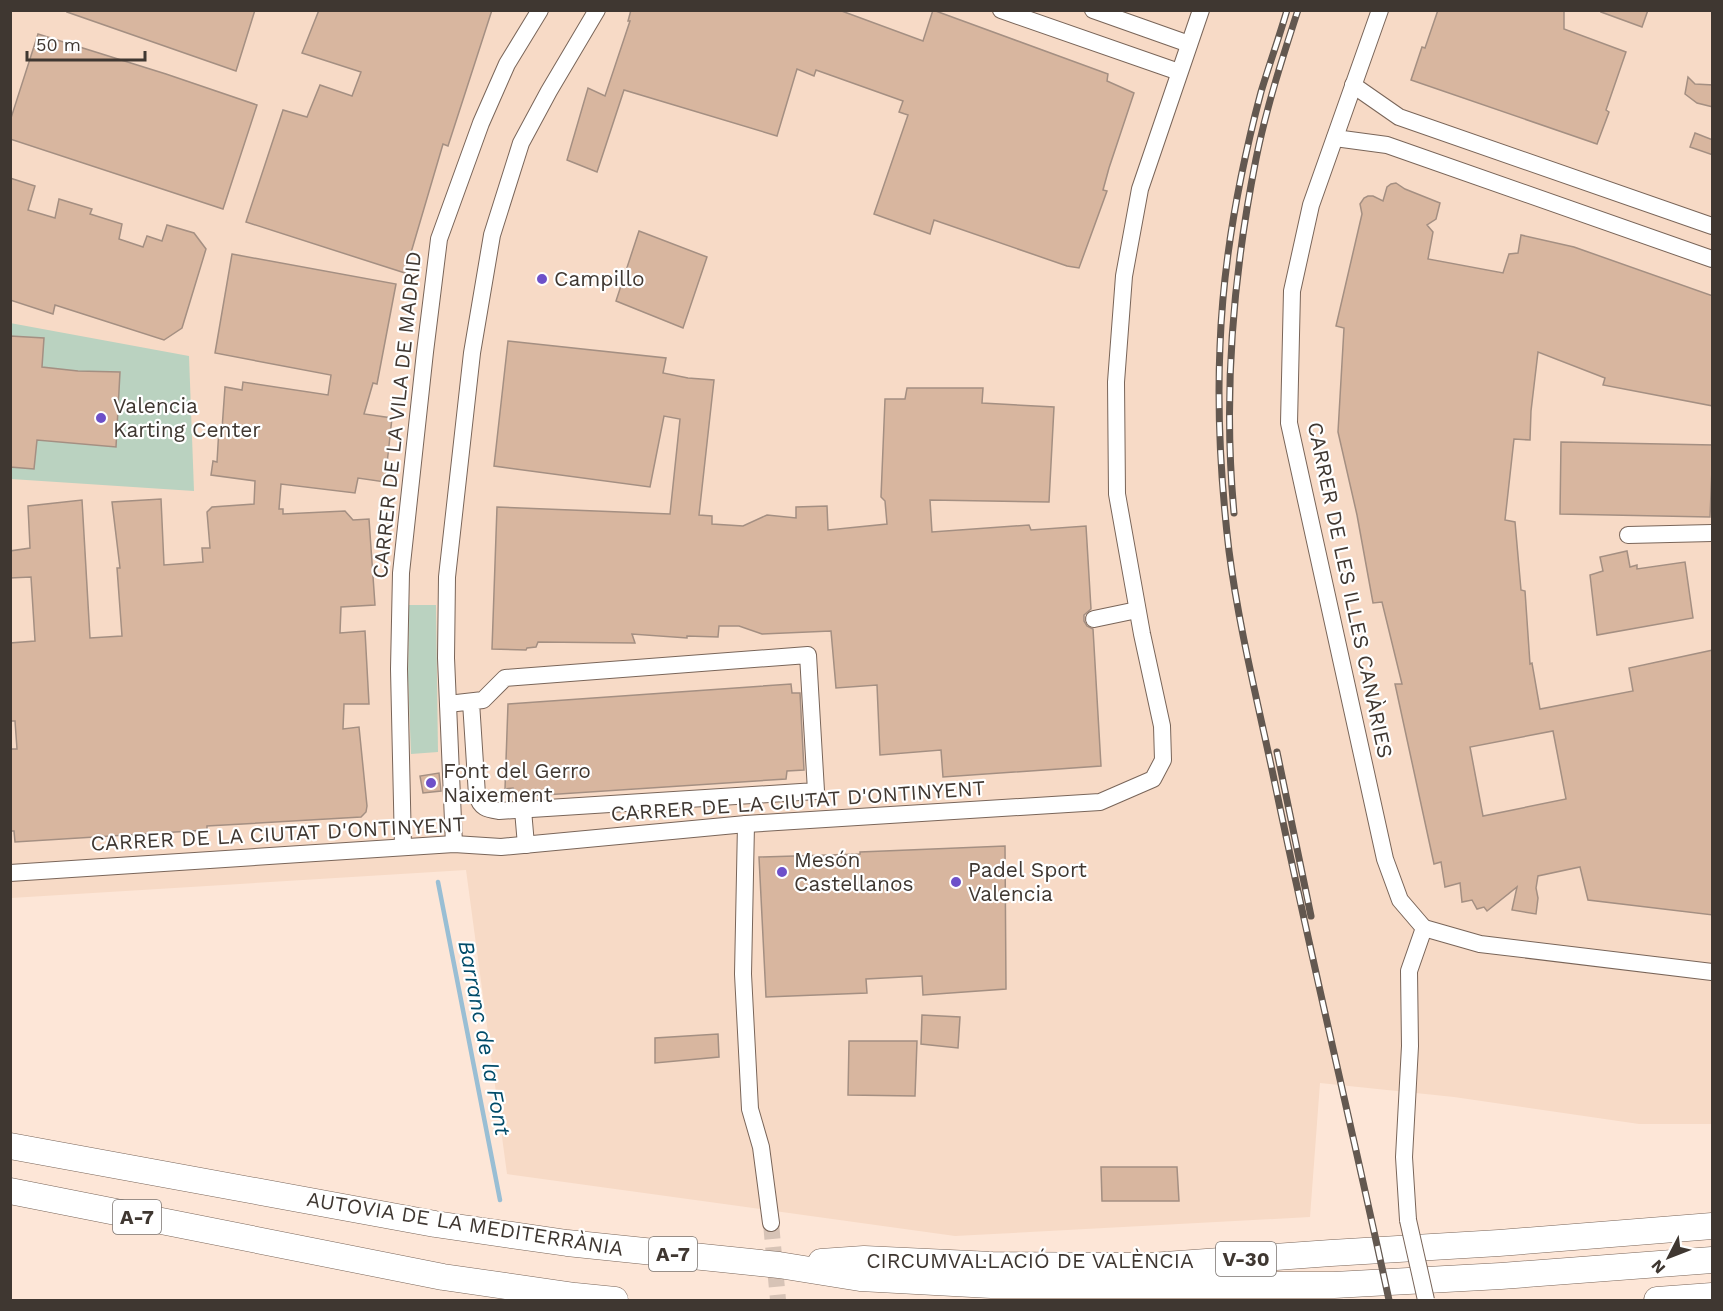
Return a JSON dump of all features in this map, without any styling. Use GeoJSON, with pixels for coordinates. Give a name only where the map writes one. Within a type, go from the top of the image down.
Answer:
{"type":"FeatureCollection","features":[{"type":"Feature","properties":{"kind":"highway","name":"AUTOVIA DE LA MEDITERRÀNIA"},"geometry":{"type":"LineString","coordinates":[[10,1146],[435,1224],[567,1243],[779,1265],[860,1278],[991,1285],[1334,1285],[1501,1276],[1713,1260]]}},
{"type":"Feature","properties":{"kind":"highway","name":"A-7"},"geometry":{"type":"LineString","coordinates":[[10,1191],[443,1277],[615,1300]]}},
{"type":"Feature","properties":{"kind":"highway"},"geometry":{"type":"LineString","coordinates":[[10,1196],[103,1210]]}},
{"type":"Feature","properties":{"kind":"highway","name":"CIRCUMVAL·LACIÓ DE VALÈNCIA"},"geometry":{"type":"LineString","coordinates":[[779,1265],[864,1259],[992,1265],[1151,1266],[1713,1226]]}},
{"type":"Feature","properties":{"kind":"highway"},"geometry":{"type":"LineString","coordinates":[[1657,1300],[1713,1296]]}},
{"type":"Feature","properties":{"kind":"street","name":"CARRER DE LA VILA DE MADRID"},"geometry":{"type":"LineString","coordinates":[[403,847],[399,669],[401,573],[424,352],[439,239],[485,113],[507,64],[540,10]]}},
{"type":"Feature","properties":{"kind":"street"},"geometry":{"type":"LineString","coordinates":[[454,844],[446,658],[447,577],[472,353],[492,235],[521,143],[597,10]]}},
{"type":"Feature","properties":{"kind":"street"},"geometry":{"type":"LineString","coordinates":[[1001,10],[1179,72]]}},
{"type":"Feature","properties":{"kind":"street"},"geometry":{"type":"LineString","coordinates":[[1093,10],[1190,44]]}},
{"type":"Feature","properties":{"kind":"street"},"geometry":{"type":"LineString","coordinates":[[1094,620],[1137,610],[1117,494],[1116,382],[1124,276],[1140,189],[1201,10]]}},
{"type":"Feature","properties":{"kind":"street","name":"CARRER DE LES ILLES CANÀRIES"},"geometry":{"type":"LineString","coordinates":[[1380,10],[1311,205],[1292,291],[1289,423],[1385,859],[1400,900],[1424,928]]}},
{"type":"Feature","properties":{"kind":"street"},"geometry":{"type":"LineString","coordinates":[[1353,86],[1399,117],[1713,226]]}},
{"type":"Feature","properties":{"kind":"street"},"geometry":{"type":"LineString","coordinates":[[1335,138],[1387,145],[1713,259]]}},
{"type":"Feature","properties":{"kind":"street"},"geometry":{"type":"LineString","coordinates":[[1628,535],[1713,533]]}},
{"type":"Feature","properties":{"kind":"street","name":"CARRER DE LA CIUTAT D'ONTINYENT"},"geometry":{"type":"LineString","coordinates":[[10,873],[454,844],[526,846],[746,824],[1100,802],[1153,779],[1163,760],[1162,726],[1137,610]]}},
{"type":"Feature","properties":{"kind":"street"},"geometry":{"type":"LineString","coordinates":[[448,704],[483,700],[505,678],[808,655],[816,791],[523,810],[486,809],[479,803],[477,795],[471,702]]}},
{"type":"Feature","properties":{"kind":"street"},"geometry":{"type":"LineString","coordinates":[[523,810],[526,846]]}},
{"type":"Feature","properties":{"kind":"street"},"geometry":{"type":"LineString","coordinates":[[746,824],[742,974],[750,1110],[761,1147],[771,1222]]}},
{"type":"Feature","properties":{"kind":"street"},"geometry":{"type":"LineString","coordinates":[[1426,1300],[1408,1220],[1404,1157],[1410,1046],[1410,971],[1424,928],[1480,944],[1713,972]]}},
{"type":"Feature","properties":{"kind":"shaded area"},"geometry":{"type":"Polygon","coordinates":[[[11,11],[1712,11],[1712,1124],[1639,1124],[1454,1097],[1320,1083],[1310,1217],[955,1236],[507,1174],[466,870],[11,898],[11,11]]]}},
{"type":"Feature","properties":{"kind":"green space","name":"Valencia Karting Center"},"geometry":{"type":"Polygon","coordinates":[[[10,323],[189,356],[194,491],[11,479],[10,323]]]}},
{"type":"Feature","properties":{"kind":"green space"},"geometry":{"type":"Polygon","coordinates":[[[409,605],[436,605],[438,752],[411,754],[408,677],[409,605]]]}},
{"type":"Feature","properties":{"kind":"building"},"geometry":{"type":"Polygon","coordinates":[[[68,10],[255,10],[236,71],[67,12],[68,10]]]}},
{"type":"Feature","properties":{"kind":"building"},"geometry":{"type":"Polygon","coordinates":[[[319,10],[492,10],[448,146],[443,144],[405,273],[246,222],[283,110],[307,117],[320,85],[352,96],[361,72],[302,53],[319,10]]]}},
{"type":"Feature","properties":{"kind":"building"},"geometry":{"type":"Polygon","coordinates":[[[631,10],[839,10],[923,41],[933,10],[1108,74],[1107,81],[1134,93],[1109,168],[1103,190],[1107,191],[1079,268],[1067,266],[934,220],[930,234],[874,214],[908,115],[899,112],[903,101],[816,70],[814,76],[797,69],[777,136],[624,90],[597,172],[567,160],[588,88],[605,96],[630,21],[628,21],[631,10]]]}},
{"type":"Feature","properties":{"kind":"building"},"geometry":{"type":"Polygon","coordinates":[[[1438,10],[1564,10],[1564,29],[1626,52],[1606,110],[1609,112],[1597,144],[1411,80],[1438,10]]]}},
{"type":"Feature","properties":{"kind":"building"},"geometry":{"type":"Polygon","coordinates":[[[1602,10],[1648,10],[1642,27],[1601,12],[1602,10]]]}},
{"type":"Feature","properties":{"kind":"building"},"geometry":{"type":"Polygon","coordinates":[[[38,34],[257,105],[223,209],[10,139],[10,121],[38,34]]]}},
{"type":"Feature","properties":{"kind":"building"},"geometry":{"type":"Polygon","coordinates":[[[1688,77],[1695,84],[1713,85],[1713,107],[1697,103],[1685,94],[1688,77]]]}},
{"type":"Feature","properties":{"kind":"building"},"geometry":{"type":"Polygon","coordinates":[[[1695,133],[1713,140],[1713,155],[1690,147],[1695,133]]]}},
{"type":"Feature","properties":{"kind":"building"},"geometry":{"type":"Polygon","coordinates":[[[10,178],[35,186],[28,210],[55,218],[59,199],[92,209],[90,214],[122,224],[119,239],[143,247],[147,236],[162,241],[167,225],[194,233],[206,249],[182,328],[164,340],[55,305],[53,314],[10,300],[10,178]]]}},
{"type":"Feature","properties":{"kind":"building"},"geometry":{"type":"Polygon","coordinates":[[[1396,183],[1440,203],[1436,219],[1427,225],[1433,232],[1428,259],[1503,273],[1509,254],[1518,253],[1521,235],[1574,247],[1713,296],[1713,406],[1603,385],[1605,378],[1538,352],[1530,440],[1514,439],[1505,520],[1515,522],[1521,590],[1525,591],[1530,664],[1532,663],[1540,709],[1633,691],[1629,668],[1713,650],[1713,915],[1588,900],[1580,867],[1538,876],[1536,914],[1512,910],[1517,887],[1487,911],[1484,907],[1477,909],[1472,900],[1462,902],[1460,883],[1445,887],[1441,862],[1434,864],[1395,684],[1402,684],[1382,602],[1373,603],[1357,515],[1338,432],[1344,328],[1336,326],[1362,214],[1360,204],[1368,196],[1383,201],[1387,187],[1396,183]],[[1553,731],[1470,747],[1483,816],[1566,799],[1553,731]]]}},
{"type":"Feature","properties":{"kind":"building"},"geometry":{"type":"Polygon","coordinates":[[[639,231],[707,257],[683,328],[616,301],[639,231]]]}},
{"type":"Feature","properties":{"kind":"building"},"geometry":{"type":"Polygon","coordinates":[[[232,254],[396,284],[377,384],[373,383],[364,414],[392,418],[385,482],[358,478],[355,493],[281,484],[279,509],[283,509],[283,514],[345,511],[353,520],[369,519],[375,605],[341,607],[340,633],[365,631],[369,704],[344,704],[343,729],[359,727],[366,812],[361,817],[207,826],[207,830],[15,842],[14,831],[10,831],[10,749],[17,749],[15,721],[10,721],[10,643],[35,641],[31,577],[10,578],[10,551],[30,548],[28,506],[82,500],[90,638],[122,636],[117,568],[120,568],[112,502],[161,499],[164,565],[203,562],[202,548],[210,548],[207,512],[212,507],[254,504],[255,481],[211,475],[213,461],[217,462],[225,387],[242,390],[243,382],[328,395],[331,375],[215,353],[232,254]]]}},
{"type":"Feature","properties":{"kind":"building"},"geometry":{"type":"Polygon","coordinates":[[[10,336],[44,338],[42,367],[120,372],[116,447],[37,440],[34,469],[10,467],[10,336]]]}},
{"type":"Feature","properties":{"kind":"building"},"geometry":{"type":"Polygon","coordinates":[[[508,341],[666,358],[663,373],[714,380],[699,515],[712,516],[712,524],[743,526],[767,515],[796,518],[796,507],[827,506],[828,530],[887,524],[885,501],[881,497],[885,399],[905,399],[907,388],[983,388],[982,403],[1054,407],[1049,502],[930,500],[932,532],[1029,525],[1031,530],[1086,526],[1091,609],[1084,615],[1084,621],[1093,629],[1101,766],[943,777],[941,750],[880,755],[877,685],[836,688],[831,631],[762,634],[739,626],[719,626],[718,637],[687,636],[687,638],[632,634],[635,643],[538,642],[536,647],[526,650],[492,649],[497,507],[670,514],[680,419],[664,416],[650,487],[494,466],[508,341]]]}},
{"type":"Feature","properties":{"kind":"building"},"geometry":{"type":"Polygon","coordinates":[[[1561,442],[1713,445],[1710,517],[1560,514],[1561,442]]]}},
{"type":"Feature","properties":{"kind":"building"},"geometry":{"type":"Polygon","coordinates":[[[1627,551],[1630,567],[1637,565],[1637,569],[1685,562],[1693,618],[1597,635],[1590,575],[1603,571],[1600,557],[1627,551]]]}},
{"type":"Feature","properties":{"kind":"building"},"geometry":{"type":"Polygon","coordinates":[[[791,684],[792,693],[800,693],[804,770],[787,771],[786,779],[514,797],[513,788],[505,789],[508,704],[791,684]]]}},
{"type":"Feature","properties":{"kind":"building","name":"Font del Gerro Naixement"},"geometry":{"type":"Polygon","coordinates":[[[439,773],[441,791],[423,793],[420,776],[439,773]]]}},
{"type":"Feature","properties":{"kind":"building"},"geometry":{"type":"Polygon","coordinates":[[[1005,846],[1006,989],[923,995],[922,976],[866,979],[867,993],[766,997],[759,857],[1005,846]]]}},
{"type":"Feature","properties":{"kind":"building"},"geometry":{"type":"Polygon","coordinates":[[[922,1015],[960,1017],[958,1048],[921,1044],[922,1015]]]}},
{"type":"Feature","properties":{"kind":"building"},"geometry":{"type":"Polygon","coordinates":[[[718,1034],[719,1057],[655,1063],[655,1038],[718,1034]]]}},
{"type":"Feature","properties":{"kind":"building"},"geometry":{"type":"Polygon","coordinates":[[[849,1041],[917,1041],[915,1096],[848,1095],[849,1041]]]}},
{"type":"Feature","properties":{"kind":"building"},"geometry":{"type":"Polygon","coordinates":[[[1101,1167],[1177,1167],[1179,1201],[1102,1201],[1101,1167]]]}},
{"type":"Feature","properties":{"kind":"waterway","name":"Barranc de la Font"},"geometry":{"type":"LineString","coordinates":[[438,882],[500,1200]]}},
{"type":"Feature","properties":{"kind":"tunnel"},"geometry":{"type":"LineString","coordinates":[[771,1223],[778,1300]]}},
{"type":"Feature","properties":{"kind":"railway"},"geometry":{"type":"LineString","coordinates":[[1287,10],[1253,123],[1228,250],[1219,372],[1219,423],[1224,500],[1233,580],[1250,668],[1389,1300]]}},
{"type":"Feature","properties":{"kind":"railway"},"geometry":{"type":"LineString","coordinates":[[1234,513],[1230,380],[1241,247],[1260,140],[1298,10]]}},
{"type":"Feature","properties":{"kind":"railway"},"geometry":{"type":"LineString","coordinates":[[1277,752],[1311,916]]}},
{"type":"Feature","properties":{"kind":"place","name":"Campillo"},"geometry":{"type":"Point","coordinates":[542,279]}},
{"type":"Feature","properties":{"kind":"place","name":"Valencia Karting Center"},"geometry":{"type":"Point","coordinates":[101,418]}},
{"type":"Feature","properties":{"kind":"place","name":"Font del Gerro Naixement"},"geometry":{"type":"Point","coordinates":[431,783]}},
{"type":"Feature","properties":{"kind":"place","name":"Mesón Castellanos"},"geometry":{"type":"Point","coordinates":[782,872]}},
{"type":"Feature","properties":{"kind":"place","name":"Padel Sport Valencia"},"geometry":{"type":"Point","coordinates":[956,882]}}]}
